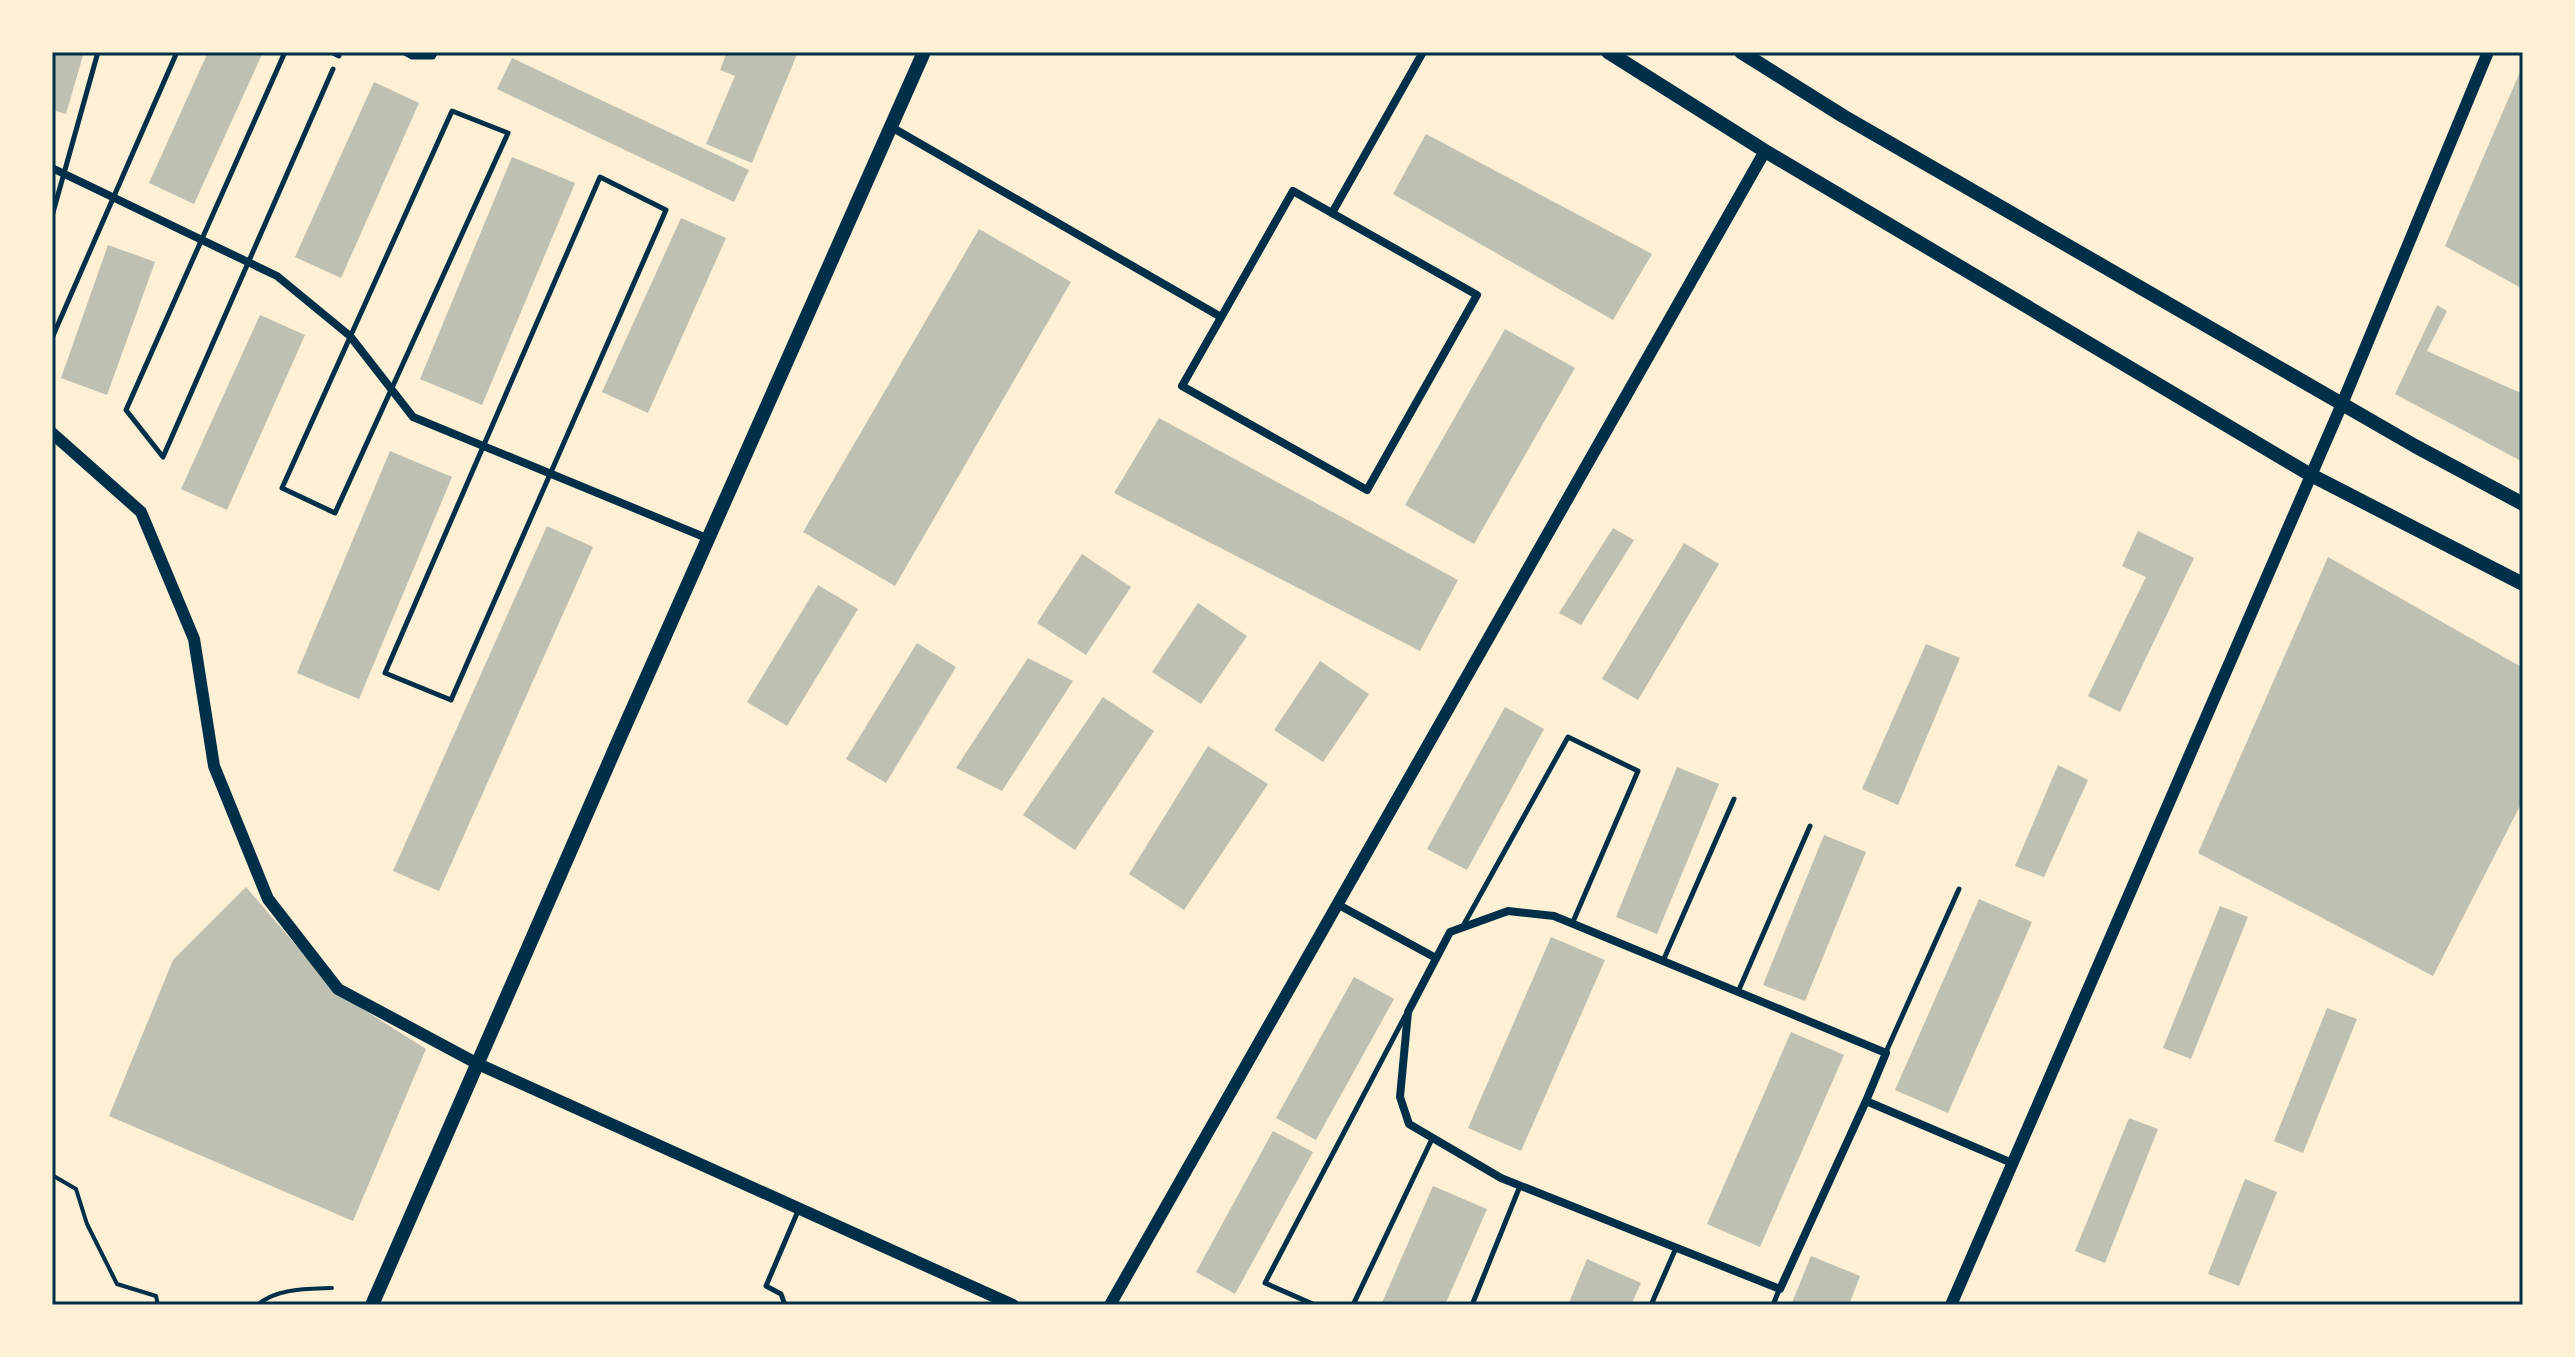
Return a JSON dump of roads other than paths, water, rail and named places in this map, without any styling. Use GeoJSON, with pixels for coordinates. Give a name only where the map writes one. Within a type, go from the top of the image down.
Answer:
{"type":"FeatureCollection","features":[{"type":"Feature","properties":{"kind":"main road"},"geometry":{"type":"LineString","coordinates":[[372,1305],[924,52]]}},
{"type":"Feature","properties":{"kind":"main road"},"geometry":{"type":"LineString","coordinates":[[1608,52],[1765,151],[2309,474],[2523,584]]}},
{"type":"Feature","properties":{"kind":"main road"},"geometry":{"type":"LineString","coordinates":[[1741,52],[1843,116],[2342,404],[2523,504]]}},
{"type":"Feature","properties":{"kind":"street"},"geometry":{"type":"LineString","coordinates":[[1332,213],[1423,52]]}},
{"type":"Feature","properties":{"kind":"street"},"geometry":{"type":"LineString","coordinates":[[1951,1305],[2309,474],[2342,404],[2488,52]]}},
{"type":"Feature","properties":{"kind":"street"},"geometry":{"type":"LineString","coordinates":[[893,128],[1221,317]]}},
{"type":"Feature","properties":{"kind":"street"},"geometry":{"type":"LineString","coordinates":[[1110,1305],[1765,151]]}},
{"type":"Feature","properties":{"kind":"street"},"geometry":{"type":"LineString","coordinates":[[52,168],[277,276],[350,336],[413,417],[709,539]]}},
{"type":"Feature","properties":{"kind":"street"},"geometry":{"type":"LineString","coordinates":[[1293,191],[1332,213],[1477,295],[1367,490],[1182,386],[1293,191]]}},
{"type":"Feature","properties":{"kind":"street"},"geometry":{"type":"LineString","coordinates":[[52,433],[141,512],[194,639],[214,766],[268,899],[338,989],[478,1064],[1013,1305]]}},
{"type":"Feature","properties":{"kind":"street"},"geometry":{"type":"LineString","coordinates":[[1337,904],[1434,957]]}},
{"type":"Feature","properties":{"kind":"street"},"geometry":{"type":"LineString","coordinates":[[1508,911],[1554,916],[1663,961],[1886,1053],[1780,1289],[1501,1178],[1409,1124],[1400,1097],[1408,1012],[1434,957],[1450,932],[1508,911]]}},
{"type":"Feature","properties":{"kind":"street"},"geometry":{"type":"LineString","coordinates":[[1866,1101],[2012,1163]]}},
{"type":"Feature","properties":{"kind":"lane"},"geometry":{"type":"LineString","coordinates":[[52,216],[98,52]]}},
{"type":"Feature","properties":{"kind":"lane"},"geometry":{"type":"LineString","coordinates":[[52,338],[177,52]]}},
{"type":"Feature","properties":{"kind":"lane"},"geometry":{"type":"LineString","coordinates":[[285,52],[126,410],[163,457],[333,69]]}},
{"type":"Feature","properties":{"kind":"lane"},"geometry":{"type":"LineString","coordinates":[[331,52],[339,56]]}},
{"type":"Feature","properties":{"kind":"lane"},"geometry":{"type":"LineString","coordinates":[[403,52],[412,57],[433,57],[436,52]]}},
{"type":"Feature","properties":{"kind":"lane"},"geometry":{"type":"LineString","coordinates":[[452,111],[508,133],[335,513],[282,488],[350,336],[452,111]]}},
{"type":"Feature","properties":{"kind":"lane"},"geometry":{"type":"LineString","coordinates":[[600,177],[666,210],[451,700],[385,673],[483,447],[600,177]]}},
{"type":"Feature","properties":{"kind":"lane"},"geometry":{"type":"LineString","coordinates":[[1462,927],[1568,737],[1638,771],[1572,924]]}},
{"type":"Feature","properties":{"kind":"lane"},"geometry":{"type":"LineString","coordinates":[[1663,961],[1734,799]]}},
{"type":"Feature","properties":{"kind":"lane"},"geometry":{"type":"LineString","coordinates":[[1738,992],[1810,826]]}},
{"type":"Feature","properties":{"kind":"lane"},"geometry":{"type":"LineString","coordinates":[[1886,1053],[1959,889]]}},
{"type":"Feature","properties":{"kind":"lane"},"geometry":{"type":"LineString","coordinates":[[1315,1305],[1265,1283],[1408,1012]]}},
{"type":"Feature","properties":{"kind":"lane"},"geometry":{"type":"LineString","coordinates":[[1353,1305],[1432,1139]]}},
{"type":"Feature","properties":{"kind":"lane"},"geometry":{"type":"LineString","coordinates":[[1472,1305],[1520,1185]]}},
{"type":"Feature","properties":{"kind":"lane"},"geometry":{"type":"LineString","coordinates":[[785,1305],[781,1294],[766,1286],[799,1209]]}},
{"type":"Feature","properties":{"kind":"lane"},"geometry":{"type":"LineString","coordinates":[[1651,1305],[1676,1247]]}},
{"type":"Feature","properties":{"kind":"lane"},"geometry":{"type":"LineString","coordinates":[[1773,1305],[1780,1289]]}}]}
